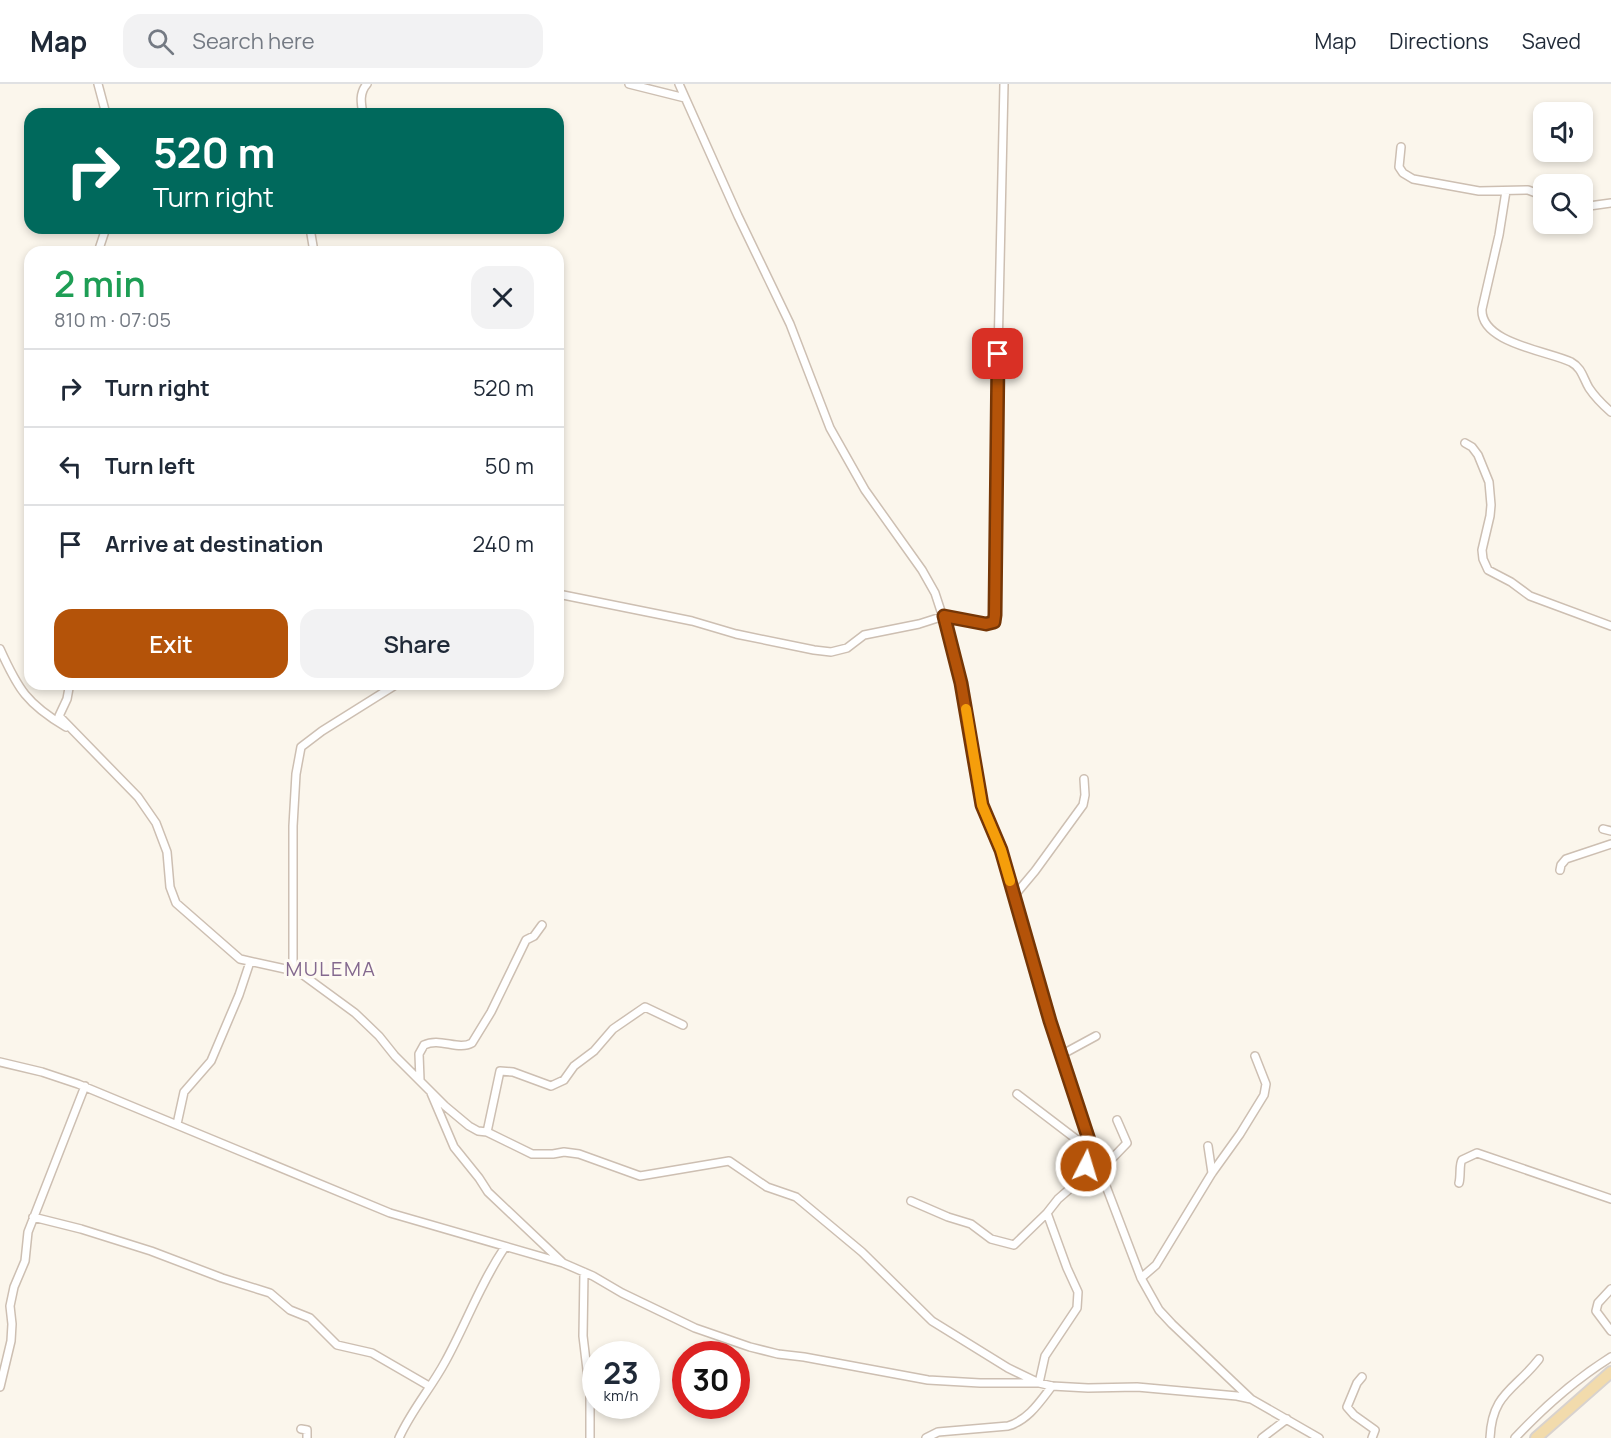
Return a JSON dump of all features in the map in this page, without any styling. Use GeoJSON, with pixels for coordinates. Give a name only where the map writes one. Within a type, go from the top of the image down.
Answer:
{"type":"FeatureCollection","features":[{"type":"Feature","properties":{"kind":"main road"},"geometry":{"type":"LineString","coordinates":[[1536,1438],[1611,1372]]}},
{"type":"Feature","properties":{"kind":"street"},"geometry":{"type":"LineString","coordinates":[[98,84],[104,108]]}},
{"type":"Feature","properties":{"kind":"street"},"geometry":{"type":"LineString","coordinates":[[362,108],[362,92],[367,84]]}},
{"type":"Feature","properties":{"kind":"street"},"geometry":{"type":"LineString","coordinates":[[629,84],[685,98]]}},
{"type":"Feature","properties":{"kind":"street"},"geometry":{"type":"LineString","coordinates":[[679,84],[738,216],[784,310],[830,428],[865,490],[922,570],[935,593],[944,616],[961,683],[982,805],[1001,850],[1023,932],[1093,1152],[1141,1278],[1159,1310],[1251,1399],[1319,1438]]}},
{"type":"Feature","properties":{"kind":"street"},"geometry":{"type":"LineString","coordinates":[[564,595],[692,621],[736,634],[831,652],[847,648],[864,635],[920,624],[944,616],[986,624],[994,622],[1004,84]]}},
{"type":"Feature","properties":{"kind":"street"},"geometry":{"type":"LineString","coordinates":[[1401,147],[1399,167],[1403,173],[1413,179],[1479,191],[1533,192]]}},
{"type":"Feature","properties":{"kind":"street"},"geometry":{"type":"LineString","coordinates":[[1506,191],[1499,235],[1482,309],[1483,321],[1489,328],[1526,349],[1578,366],[1589,388],[1611,412]]}},
{"type":"Feature","properties":{"kind":"street"},"geometry":{"type":"LineString","coordinates":[[1593,205],[1611,203]]}},
{"type":"Feature","properties":{"kind":"street"},"geometry":{"type":"LineString","coordinates":[[1465,443],[1478,454],[1489,482],[1490,516],[1482,550],[1484,563],[1488,570],[1511,582],[1530,596],[1611,626]]}},
{"type":"Feature","properties":{"kind":"street"},"geometry":{"type":"LineString","coordinates":[[0,649],[16,684],[27,698],[54,720],[74,731]]}},
{"type":"Feature","properties":{"kind":"street"},"geometry":{"type":"LineString","coordinates":[[69,690],[68,699],[59,716],[138,797],[156,823],[167,852],[170,887],[176,903],[232,953],[250,962],[299,972],[363,1020],[395,1056],[445,1106],[469,1126],[478,1131],[488,1132],[532,1154],[564,1152],[579,1154],[639,1176],[729,1161],[767,1187],[796,1197],[862,1252],[932,1322],[1008,1368],[1039,1383],[1052,1386],[1137,1387],[1251,1399]]}},
{"type":"Feature","properties":{"kind":"street"},"geometry":{"type":"LineString","coordinates":[[293,970],[293,826],[296,774],[302,747],[322,731],[388,690]]}},
{"type":"Feature","properties":{"kind":"street"},"geometry":{"type":"LineString","coordinates":[[1014,896],[1083,805],[1084,779]]}},
{"type":"Feature","properties":{"kind":"street"},"geometry":{"type":"LineString","coordinates":[[1560,870],[1566,860],[1611,844]]}},
{"type":"Feature","properties":{"kind":"street"},"geometry":{"type":"LineString","coordinates":[[420,1080],[419,1054],[424,1045],[434,1041],[464,1045],[472,1043],[491,1012],[526,940],[534,936],[542,925]]}},
{"type":"Feature","properties":{"kind":"street"},"geometry":{"type":"LineString","coordinates":[[177,1124],[184,1092],[211,1060],[239,995],[250,962]]}},
{"type":"Feature","properties":{"kind":"street"},"geometry":{"type":"LineString","coordinates":[[488,1132],[500,1071],[513,1072],[551,1086],[564,1080],[574,1066],[594,1051],[613,1029],[645,1007],[683,1025]]}},
{"type":"Feature","properties":{"kind":"street"},"geometry":{"type":"LineString","coordinates":[[1061,1055],[1096,1036]]}},
{"type":"Feature","properties":{"kind":"street"},"geometry":{"type":"LineString","coordinates":[[1141,1278],[1156,1265],[1212,1173],[1264,1095],[1266,1084],[1255,1056]]}},
{"type":"Feature","properties":{"kind":"street"},"geometry":{"type":"LineString","coordinates":[[0,1062],[85,1086],[382,1210],[563,1263],[696,1328],[768,1352],[928,1380],[1039,1383]]}},
{"type":"Feature","properties":{"kind":"street"},"geometry":{"type":"LineString","coordinates":[[0,1387],[11,1341],[10,1306],[14,1287],[25,1261],[28,1232],[85,1086]]}},
{"type":"Feature","properties":{"kind":"street"},"geometry":{"type":"LineString","coordinates":[[429,1089],[454,1147],[488,1192],[563,1263]]}},
{"type":"Feature","properties":{"kind":"street"},"geometry":{"type":"LineString","coordinates":[[1017,1094],[1093,1152]]}},
{"type":"Feature","properties":{"kind":"street"},"geometry":{"type":"LineString","coordinates":[[1101,1170],[1127,1143],[1117,1120]]}},
{"type":"Feature","properties":{"kind":"street"},"geometry":{"type":"LineString","coordinates":[[1208,1146],[1212,1173]]}},
{"type":"Feature","properties":{"kind":"street"},"geometry":{"type":"LineString","coordinates":[[911,1201],[971,1224],[991,1239],[1014,1245],[1073,1186],[1093,1152]]}},
{"type":"Feature","properties":{"kind":"street"},"geometry":{"type":"LineString","coordinates":[[1459,1183],[1462,1160],[1477,1153],[1611,1199]]}},
{"type":"Feature","properties":{"kind":"street"},"geometry":{"type":"LineString","coordinates":[[1039,1383],[1045,1356],[1077,1308],[1078,1292],[1047,1213]]}},
{"type":"Feature","properties":{"kind":"street"},"geometry":{"type":"LineString","coordinates":[[33,1217],[152,1251],[222,1278],[270,1293],[290,1310],[310,1318],[337,1345],[372,1353],[429,1386]]}},
{"type":"Feature","properties":{"kind":"street"},"geometry":{"type":"LineString","coordinates":[[399,1438],[445,1362],[484,1280],[505,1247]]}},
{"type":"Feature","properties":{"kind":"street"},"geometry":{"type":"LineString","coordinates":[[584,1272],[582,1336],[590,1395],[590,1438]]}},
{"type":"Feature","properties":{"kind":"street"},"geometry":{"type":"LineString","coordinates":[[1611,1289],[1598,1304],[1596,1311],[1611,1330]]}},
{"type":"Feature","properties":{"kind":"street"},"geometry":{"type":"LineString","coordinates":[[1515,1438],[1532,1420],[1589,1371],[1611,1357]]}},
{"type":"Feature","properties":{"kind":"street"},"geometry":{"type":"LineString","coordinates":[[1490,1438],[1491,1420],[1498,1404],[1513,1384],[1539,1359]]}},
{"type":"Feature","properties":{"kind":"street"},"geometry":{"type":"LineString","coordinates":[[1362,1377],[1356,1383],[1347,1407],[1354,1415],[1376,1430],[1372,1438]]}},
{"type":"Feature","properties":{"kind":"street"},"geometry":{"type":"LineString","coordinates":[[926,1438],[938,1432],[1008,1426],[1017,1423],[1036,1408],[1052,1386]]}},
{"type":"Feature","properties":{"kind":"street"},"geometry":{"type":"LineString","coordinates":[[1262,1438],[1287,1419]]}},
{"type":"Feature","properties":{"kind":"street"},"geometry":{"type":"LineString","coordinates":[[301,1429],[308,1430],[308,1438]]}},
{"type":"Feature","properties":{"kind":"slow traffic"},"geometry":{"type":"LineString","coordinates":[[966,709],[982,805],[1001,850],[1010,881]]}},
{"type":"Feature","properties":{"kind":"district","name":"MULEMA"},"geometry":{"type":"Point","coordinates":[331,969]}},
{"type":"Feature","properties":{"kind":"route"},"geometry":{"type":"LineString","coordinates":[[998,354],[997,554],[994,622],[991,624],[976,623],[944,616],[961,683],[982,805],[1001,850],[1050,1021],[1093,1152],[1086,1166]]}}]}
